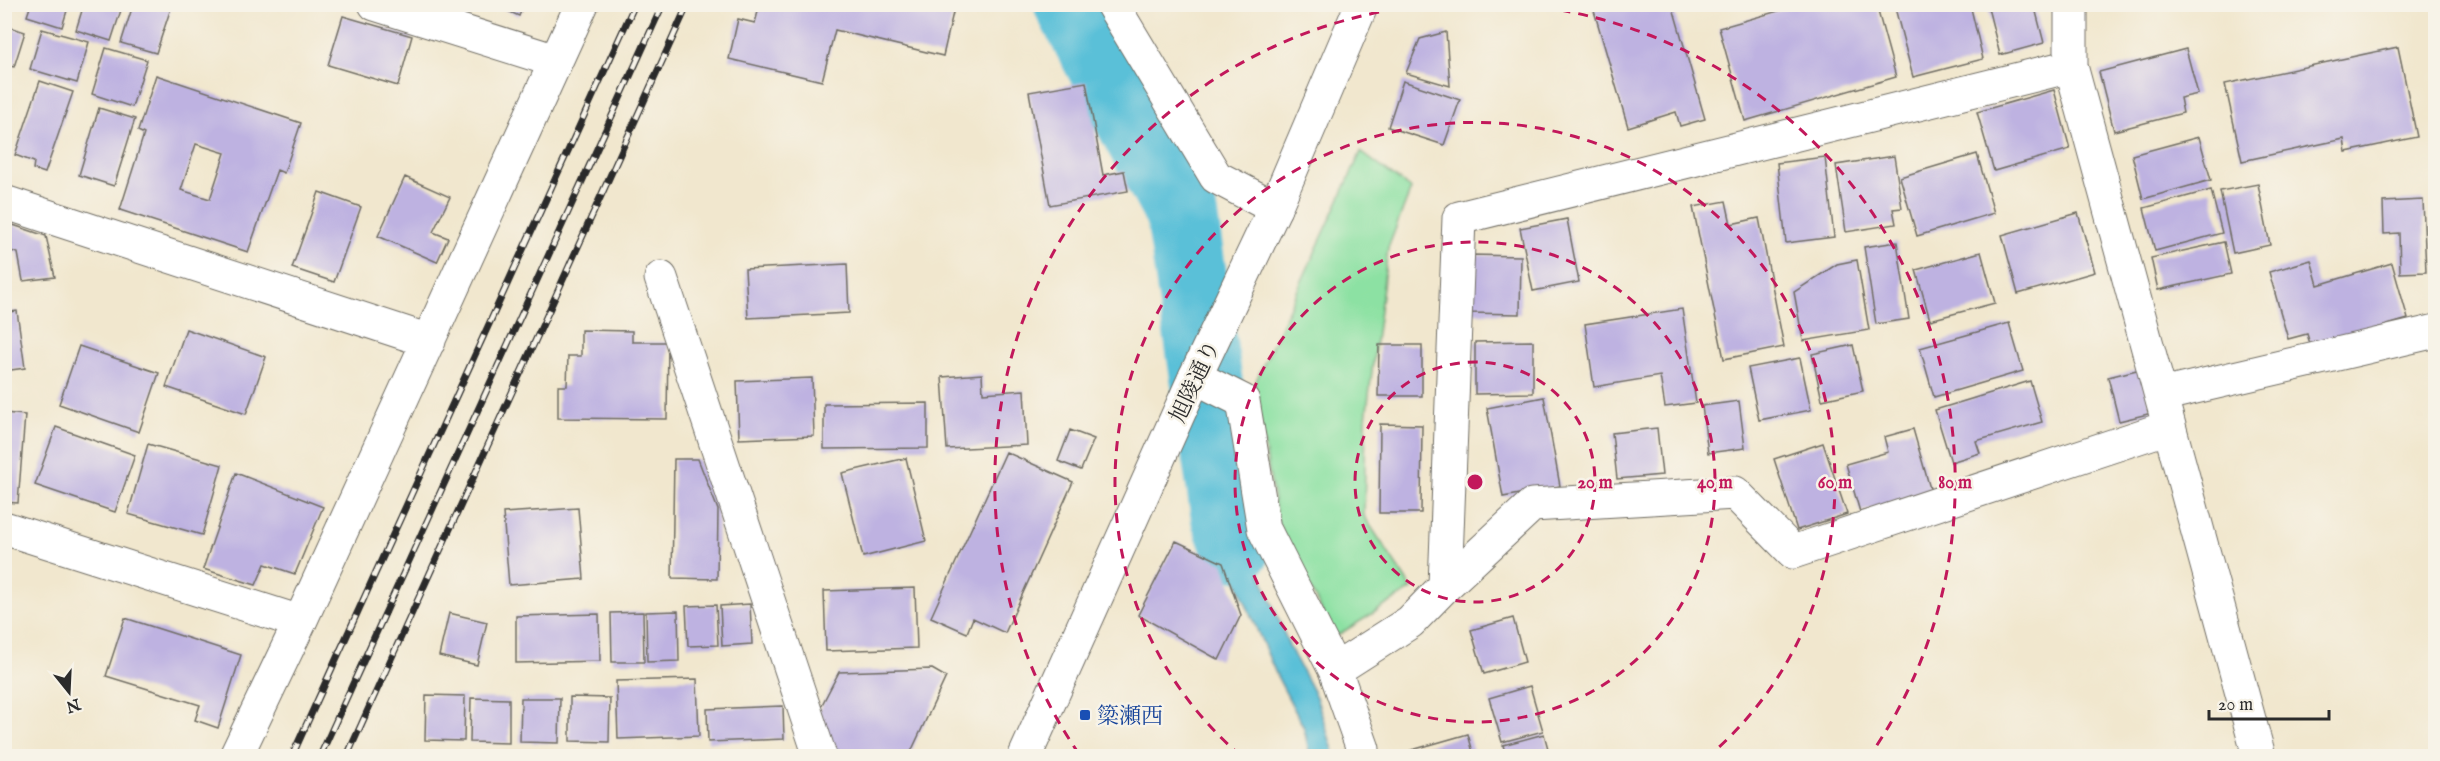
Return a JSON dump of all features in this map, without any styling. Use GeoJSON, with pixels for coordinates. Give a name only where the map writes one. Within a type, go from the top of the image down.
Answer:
{"type":"FeatureCollection","features":[{"type":"Feature","properties":{"kind":"street"},"geometry":{"type":"LineString","coordinates":[[375,4],[556,61]]}},
{"type":"Feature","properties":{"kind":"street"},"geometry":{"type":"LineString","coordinates":[[236,756],[300,622],[582,4]]}},
{"type":"Feature","properties":{"kind":"street"},"geometry":{"type":"LineString","coordinates":[[1112,4],[1216,177],[1275,208]]}},
{"type":"Feature","properties":{"kind":"street","name":"旭陵通り"},"geometry":{"type":"LineString","coordinates":[[1025,756],[1195,377],[1275,208],[1362,4]]}},
{"type":"Feature","properties":{"kind":"street"},"geometry":{"type":"LineString","coordinates":[[2071,4],[2071,66],[2259,756]]}},
{"type":"Feature","properties":{"kind":"street"},"geometry":{"type":"LineString","coordinates":[[1445,586],[1460,218],[2071,66]]}},
{"type":"Feature","properties":{"kind":"street"},"geometry":{"type":"LineString","coordinates":[[4,202],[429,341]]}},
{"type":"Feature","properties":{"kind":"street"},"geometry":{"type":"LineString","coordinates":[[661,278],[820,756]]}},
{"type":"Feature","properties":{"kind":"street"},"geometry":{"type":"LineString","coordinates":[[2161,394],[2436,330]]}},
{"type":"Feature","properties":{"kind":"street"},"geometry":{"type":"LineString","coordinates":[[1195,377],[1243,401],[1264,529],[1335,670],[1363,749],[1362,756]]}},
{"type":"Feature","properties":{"kind":"street"},"geometry":{"type":"LineString","coordinates":[[1335,670],[1410,621],[1532,505],[1735,493],[1793,552],[2169,427]]}},
{"type":"Feature","properties":{"kind":"street"},"geometry":{"type":"LineString","coordinates":[[4,528],[300,622]]}},
{"type":"Feature","properties":{"kind":"green space"},"geometry":{"type":"Polygon","coordinates":[[[1361,152],[1411,189],[1388,248],[1366,418],[1364,516],[1412,589],[1335,637],[1278,524],[1254,385],[1361,152]]]}},
{"type":"Feature","properties":{"kind":"water"},"geometry":{"type":"Polygon","coordinates":[[[1042,5],[1091,5],[1150,110],[1195,217],[1171,271],[1162,194],[1060,13],[1042,5]]]}},
{"type":"Feature","properties":{"kind":"water"},"geometry":{"type":"Polygon","coordinates":[[[1223,432],[1237,515],[1290,648],[1316,697],[1335,756],[1310,756],[1304,728],[1277,676],[1243,597],[1216,522],[1206,472],[1223,432]]]}},
{"type":"Feature","properties":{"kind":"building"},"geometry":{"type":"Polygon","coordinates":[[[31,4],[69,4],[62,27],[27,16],[31,4]]]}},
{"type":"Feature","properties":{"kind":"building"},"geometry":{"type":"Polygon","coordinates":[[[84,4],[123,4],[111,41],[76,30],[84,4]]]}},
{"type":"Feature","properties":{"kind":"building"},"geometry":{"type":"Polygon","coordinates":[[[492,4],[524,4],[519,16],[492,4]]]}},
{"type":"Feature","properties":{"kind":"building"},"geometry":{"type":"Polygon","coordinates":[[[760,4],[955,4],[943,56],[835,30],[822,81],[729,59],[738,19],[755,23],[760,4]]]}},
{"type":"Feature","properties":{"kind":"building"},"geometry":{"type":"Polygon","coordinates":[[[1592,4],[1672,4],[1705,119],[1680,126],[1676,112],[1628,127],[1592,4]]]}},
{"type":"Feature","properties":{"kind":"building"},"geometry":{"type":"Polygon","coordinates":[[[1803,4],[1876,4],[1896,77],[1745,121],[1719,28],[1803,4]]]}},
{"type":"Feature","properties":{"kind":"building"},"geometry":{"type":"Polygon","coordinates":[[[1894,4],[1970,4],[1983,59],[1913,77],[1894,4]]]}},
{"type":"Feature","properties":{"kind":"building"},"geometry":{"type":"Polygon","coordinates":[[[1987,4],[2034,4],[2044,43],[2000,55],[1987,4]]]}},
{"type":"Feature","properties":{"kind":"building"},"geometry":{"type":"Polygon","coordinates":[[[133,5],[172,5],[156,53],[121,43],[133,5]]]}},
{"type":"Feature","properties":{"kind":"building"},"geometry":{"type":"Polygon","coordinates":[[[343,16],[412,36],[398,86],[328,65],[343,16]]]}},
{"type":"Feature","properties":{"kind":"building"},"geometry":{"type":"Polygon","coordinates":[[[6,26],[25,32],[14,67],[4,65],[6,26]]]}},
{"type":"Feature","properties":{"kind":"building"},"geometry":{"type":"Polygon","coordinates":[[[42,29],[89,42],[77,83],[30,69],[42,29]]]}},
{"type":"Feature","properties":{"kind":"building"},"geometry":{"type":"Polygon","coordinates":[[[1446,32],[1450,86],[1406,73],[1420,39],[1446,32]]]}},
{"type":"Feature","properties":{"kind":"building"},"geometry":{"type":"Polygon","coordinates":[[[2398,47],[2417,137],[2346,152],[2344,139],[2242,161],[2225,84],[2398,47]]]}},
{"type":"Feature","properties":{"kind":"building"},"geometry":{"type":"Polygon","coordinates":[[[106,48],[147,60],[132,107],[92,94],[106,48]]]}},
{"type":"Feature","properties":{"kind":"building"},"geometry":{"type":"Polygon","coordinates":[[[2186,49],[2198,94],[2180,98],[2183,113],[2114,131],[2099,72],[2186,49]]]}},
{"type":"Feature","properties":{"kind":"building"},"geometry":{"type":"Polygon","coordinates":[[[156,75],[301,123],[284,173],[277,170],[248,252],[120,210],[144,134],[138,131],[156,75]],[[196,144],[181,190],[210,199],[225,153],[196,144]]]}},
{"type":"Feature","properties":{"kind":"building"},"geometry":{"type":"Polygon","coordinates":[[[40,81],[73,92],[45,173],[33,169],[34,162],[15,155],[40,81]]]}},
{"type":"Feature","properties":{"kind":"building"},"geometry":{"type":"Polygon","coordinates":[[[1403,81],[1460,100],[1444,145],[1388,127],[1403,81]]]}},
{"type":"Feature","properties":{"kind":"building"},"geometry":{"type":"Polygon","coordinates":[[[1086,82],[1103,175],[1124,171],[1128,191],[1050,205],[1029,92],[1086,82]]]}},
{"type":"Feature","properties":{"kind":"building"},"geometry":{"type":"Polygon","coordinates":[[[2054,90],[2070,149],[1994,171],[1977,112],[2054,90]]]}},
{"type":"Feature","properties":{"kind":"building"},"geometry":{"type":"Polygon","coordinates":[[[99,108],[135,119],[114,186],[79,175],[99,108]]]}},
{"type":"Feature","properties":{"kind":"building"},"geometry":{"type":"Polygon","coordinates":[[[2199,137],[2211,180],[2143,199],[2132,155],[2199,137]]]}},
{"type":"Feature","properties":{"kind":"building"},"geometry":{"type":"Polygon","coordinates":[[[1977,154],[1994,213],[1917,236],[1900,177],[1977,154]]]}},
{"type":"Feature","properties":{"kind":"building"},"geometry":{"type":"Polygon","coordinates":[[[1894,156],[1902,208],[1893,209],[1896,224],[1846,232],[1836,165],[1894,156]]]}},
{"type":"Feature","properties":{"kind":"building"},"geometry":{"type":"Polygon","coordinates":[[[1825,157],[1834,237],[1786,243],[1777,163],[1825,157]]]}},
{"type":"Feature","properties":{"kind":"building"},"geometry":{"type":"Polygon","coordinates":[[[405,177],[450,197],[433,232],[448,238],[437,262],[378,236],[405,177]]]}},
{"type":"Feature","properties":{"kind":"building"},"geometry":{"type":"Polygon","coordinates":[[[2258,184],[2270,245],[2233,253],[2220,191],[2258,184]]]}},
{"type":"Feature","properties":{"kind":"building"},"geometry":{"type":"Polygon","coordinates":[[[2211,190],[2222,233],[2155,251],[2144,208],[2211,190]]]}},
{"type":"Feature","properties":{"kind":"building"},"geometry":{"type":"Polygon","coordinates":[[[319,192],[361,207],[334,282],[292,268],[319,192]]]}},
{"type":"Feature","properties":{"kind":"building"},"geometry":{"type":"Polygon","coordinates":[[[2423,200],[2426,272],[2400,273],[2399,233],[2384,234],[2383,202],[2423,200]]]}},
{"type":"Feature","properties":{"kind":"building"},"geometry":{"type":"Polygon","coordinates":[[[1726,201],[1731,224],[1759,218],[1784,347],[1724,359],[1693,207],[1726,201]]]}},
{"type":"Feature","properties":{"kind":"building"},"geometry":{"type":"Polygon","coordinates":[[[2078,213],[2095,272],[2018,294],[2002,235],[2078,213]]]}},
{"type":"Feature","properties":{"kind":"building"},"geometry":{"type":"Polygon","coordinates":[[[1567,219],[1579,282],[1533,291],[1520,228],[1567,219]]]}},
{"type":"Feature","properties":{"kind":"building"},"geometry":{"type":"Polygon","coordinates":[[[4,222],[46,236],[55,277],[23,281],[18,253],[4,249],[4,222]]]}},
{"type":"Feature","properties":{"kind":"building"},"geometry":{"type":"Polygon","coordinates":[[[1897,242],[1909,319],[1876,324],[1864,247],[1897,242]]]}},
{"type":"Feature","properties":{"kind":"building"},"geometry":{"type":"Polygon","coordinates":[[[2224,242],[2231,274],[2158,290],[2151,258],[2224,242]]]}},
{"type":"Feature","properties":{"kind":"building"},"geometry":{"type":"Polygon","coordinates":[[[1981,252],[1995,303],[1930,320],[1916,270],[1981,252]]]}},
{"type":"Feature","properties":{"kind":"building"},"geometry":{"type":"Polygon","coordinates":[[[1469,255],[1521,256],[1520,314],[1467,313],[1469,255]]]}},
{"type":"Feature","properties":{"kind":"building"},"geometry":{"type":"Polygon","coordinates":[[[1857,260],[1869,330],[1803,341],[1794,292],[1837,264],[1857,260]]]}},
{"type":"Feature","properties":{"kind":"building"},"geometry":{"type":"Polygon","coordinates":[[[2311,260],[2318,285],[2392,263],[2408,319],[2311,347],[2307,334],[2288,339],[2269,272],[2311,260]]]}},
{"type":"Feature","properties":{"kind":"building"},"geometry":{"type":"Polygon","coordinates":[[[847,264],[849,313],[748,318],[745,269],[847,264]]]}},
{"type":"Feature","properties":{"kind":"building"},"geometry":{"type":"Polygon","coordinates":[[[1682,309],[1696,403],[1665,407],[1660,376],[1594,387],[1585,324],[1682,309]]]}},
{"type":"Feature","properties":{"kind":"building"},"geometry":{"type":"Polygon","coordinates":[[[17,311],[25,368],[4,371],[4,313],[17,311]]]}},
{"type":"Feature","properties":{"kind":"building"},"geometry":{"type":"Polygon","coordinates":[[[2009,323],[2023,371],[1934,397],[1920,348],[2009,323]]]}},
{"type":"Feature","properties":{"kind":"building"},"geometry":{"type":"Polygon","coordinates":[[[186,329],[266,357],[246,414],[166,387],[186,329]]]}},
{"type":"Feature","properties":{"kind":"building"},"geometry":{"type":"Polygon","coordinates":[[[581,330],[632,331],[632,342],[668,342],[667,419],[558,418],[558,386],[567,386],[568,356],[581,356],[581,330]]]}},
{"type":"Feature","properties":{"kind":"building"},"geometry":{"type":"Polygon","coordinates":[[[1533,341],[1533,393],[1475,394],[1475,342],[1533,341]]]}},
{"type":"Feature","properties":{"kind":"building"},"geometry":{"type":"Polygon","coordinates":[[[1379,345],[1422,345],[1422,396],[1378,396],[1379,345]]]}},
{"type":"Feature","properties":{"kind":"building"},"geometry":{"type":"Polygon","coordinates":[[[1853,345],[1863,391],[1822,400],[1812,354],[1853,345]]]}},
{"type":"Feature","properties":{"kind":"building"},"geometry":{"type":"Polygon","coordinates":[[[79,346],[159,373],[139,432],[59,404],[79,346]]]}},
{"type":"Feature","properties":{"kind":"building"},"geometry":{"type":"Polygon","coordinates":[[[1800,358],[1811,410],[1759,420],[1748,368],[1800,358]]]}},
{"type":"Feature","properties":{"kind":"building"},"geometry":{"type":"Polygon","coordinates":[[[2141,369],[2152,413],[2119,421],[2108,377],[2141,369]]]}},
{"type":"Feature","properties":{"kind":"building"},"geometry":{"type":"Polygon","coordinates":[[[982,374],[983,393],[1024,390],[1027,445],[947,449],[942,377],[982,374]]]}},
{"type":"Feature","properties":{"kind":"building"},"geometry":{"type":"Polygon","coordinates":[[[812,378],[814,436],[739,439],[737,381],[812,378]]]}},
{"type":"Feature","properties":{"kind":"building"},"geometry":{"type":"Polygon","coordinates":[[[2030,381],[2042,422],[1976,441],[1980,453],[1951,462],[1935,410],[2030,381]]]}},
{"type":"Feature","properties":{"kind":"building"},"geometry":{"type":"Polygon","coordinates":[[[1544,397],[1560,486],[1503,497],[1487,408],[1544,397]]]}},
{"type":"Feature","properties":{"kind":"building"},"geometry":{"type":"Polygon","coordinates":[[[1739,401],[1745,448],[1708,453],[1702,406],[1739,401]]]}},
{"type":"Feature","properties":{"kind":"building"},"geometry":{"type":"Polygon","coordinates":[[[928,403],[928,448],[824,449],[824,404],[928,403]]]}},
{"type":"Feature","properties":{"kind":"building"},"geometry":{"type":"Polygon","coordinates":[[[4,413],[25,415],[18,503],[4,502],[4,413]]]}},
{"type":"Feature","properties":{"kind":"building"},"geometry":{"type":"Polygon","coordinates":[[[1380,424],[1422,425],[1421,513],[1379,513],[1380,424]]]}},
{"type":"Feature","properties":{"kind":"building"},"geometry":{"type":"Polygon","coordinates":[[[56,427],[135,455],[115,512],[35,485],[56,427]]]}},
{"type":"Feature","properties":{"kind":"building"},"geometry":{"type":"Polygon","coordinates":[[[1657,428],[1662,475],[1617,479],[1612,433],[1657,428]]]}},
{"type":"Feature","properties":{"kind":"building"},"geometry":{"type":"Polygon","coordinates":[[[1913,429],[1931,492],[1860,512],[1846,464],[1888,452],[1884,437],[1913,429]]]}},
{"type":"Feature","properties":{"kind":"building"},"geometry":{"type":"Polygon","coordinates":[[[1070,430],[1094,439],[1081,470],[1058,461],[1070,430]]]}},
{"type":"Feature","properties":{"kind":"building"},"geometry":{"type":"Polygon","coordinates":[[[1823,443],[1847,514],[1797,530],[1774,459],[1823,443]]]}},
{"type":"Feature","properties":{"kind":"building"},"geometry":{"type":"Polygon","coordinates":[[[148,444],[222,465],[202,535],[128,514],[148,444]]]}},
{"type":"Feature","properties":{"kind":"building"},"geometry":{"type":"Polygon","coordinates":[[[1006,452],[1073,482],[1005,633],[973,618],[967,633],[931,617],[1006,452]]]}},
{"type":"Feature","properties":{"kind":"building"},"geometry":{"type":"Polygon","coordinates":[[[906,458],[926,541],[863,557],[842,473],[906,458]]]}},
{"type":"Feature","properties":{"kind":"building"},"geometry":{"type":"Polygon","coordinates":[[[674,459],[698,459],[718,510],[717,579],[672,578],[674,459]]]}},
{"type":"Feature","properties":{"kind":"building"},"geometry":{"type":"Polygon","coordinates":[[[236,473],[323,507],[295,574],[265,564],[256,585],[203,569],[236,473]]]}},
{"type":"Feature","properties":{"kind":"building"},"geometry":{"type":"Polygon","coordinates":[[[578,508],[584,579],[509,585],[503,513],[578,508]]]}},
{"type":"Feature","properties":{"kind":"building"},"geometry":{"type":"Polygon","coordinates":[[[1176,541],[1223,563],[1241,615],[1219,660],[1138,615],[1176,541]]]}},
{"type":"Feature","properties":{"kind":"building"},"geometry":{"type":"Polygon","coordinates":[[[915,588],[917,648],[826,651],[824,591],[915,588]]]}},
{"type":"Feature","properties":{"kind":"building"},"geometry":{"type":"Polygon","coordinates":[[[750,604],[752,644],[722,646],[720,606],[750,604]]]}},
{"type":"Feature","properties":{"kind":"building"},"geometry":{"type":"Polygon","coordinates":[[[716,605],[718,645],[688,646],[686,606],[716,605]]]}},
{"type":"Feature","properties":{"kind":"building"},"geometry":{"type":"Polygon","coordinates":[[[678,611],[679,661],[647,662],[646,612],[678,611]]]}},
{"type":"Feature","properties":{"kind":"building"},"geometry":{"type":"Polygon","coordinates":[[[643,612],[644,662],[612,662],[611,613],[643,612]]]}},
{"type":"Feature","properties":{"kind":"building"},"geometry":{"type":"Polygon","coordinates":[[[449,613],[487,622],[477,665],[439,656],[449,613]]]}},
{"type":"Feature","properties":{"kind":"building"},"geometry":{"type":"Polygon","coordinates":[[[599,614],[600,661],[516,663],[516,616],[599,614]]]}},
{"type":"Feature","properties":{"kind":"building"},"geometry":{"type":"Polygon","coordinates":[[[125,618],[241,655],[218,728],[195,720],[200,705],[106,676],[125,618]]]}},
{"type":"Feature","properties":{"kind":"building"},"geometry":{"type":"Polygon","coordinates":[[[1513,618],[1525,662],[1484,674],[1471,630],[1513,618]]]}},
{"type":"Feature","properties":{"kind":"building"},"geometry":{"type":"Polygon","coordinates":[[[932,669],[946,677],[909,756],[829,756],[815,718],[839,672],[932,669]]]}},
{"type":"Feature","properties":{"kind":"building"},"geometry":{"type":"Polygon","coordinates":[[[697,679],[699,736],[618,739],[616,681],[697,679]]]}},
{"type":"Feature","properties":{"kind":"building"},"geometry":{"type":"Polygon","coordinates":[[[1530,686],[1543,731],[1502,742],[1489,698],[1530,686]]]}},
{"type":"Feature","properties":{"kind":"building"},"geometry":{"type":"Polygon","coordinates":[[[426,695],[465,696],[464,741],[425,740],[426,695]]]}},
{"type":"Feature","properties":{"kind":"building"},"geometry":{"type":"Polygon","coordinates":[[[570,697],[610,698],[609,742],[570,741],[570,697]]]}},
{"type":"Feature","properties":{"kind":"building"},"geometry":{"type":"Polygon","coordinates":[[[471,698],[509,699],[509,743],[470,742],[471,698]]]}},
{"type":"Feature","properties":{"kind":"building"},"geometry":{"type":"Polygon","coordinates":[[[521,698],[560,698],[559,743],[520,742],[521,698]]]}},
{"type":"Feature","properties":{"kind":"building"},"geometry":{"type":"Polygon","coordinates":[[[783,706],[784,739],[708,742],[707,709],[783,706]]]}},
{"type":"Feature","properties":{"kind":"building"},"geometry":{"type":"Polygon","coordinates":[[[1468,734],[1474,756],[1391,756],[1468,734]]]}},
{"type":"Feature","properties":{"kind":"building"},"geometry":{"type":"Polygon","coordinates":[[[1544,734],[1550,756],[1506,756],[1503,745],[1544,734]]]}},
{"type":"Feature","properties":{"kind":"waterway"},"geometry":{"type":"LineString","coordinates":[[1070,4],[1182,216],[1227,518],[1237,545]]}},
{"type":"Feature","properties":{"kind":"railway"},"geometry":{"type":"LineString","coordinates":[[292,756],[635,4]]}},
{"type":"Feature","properties":{"kind":"railway"},"geometry":{"type":"LineString","coordinates":[[320,756],[663,4]]}},
{"type":"Feature","properties":{"kind":"railway"},"geometry":{"type":"LineString","coordinates":[[347,756],[688,4]]}},
{"type":"Feature","properties":{"kind":"place","name":"簗瀬西"},"geometry":{"type":"Point","coordinates":[1085,715]}}]}
